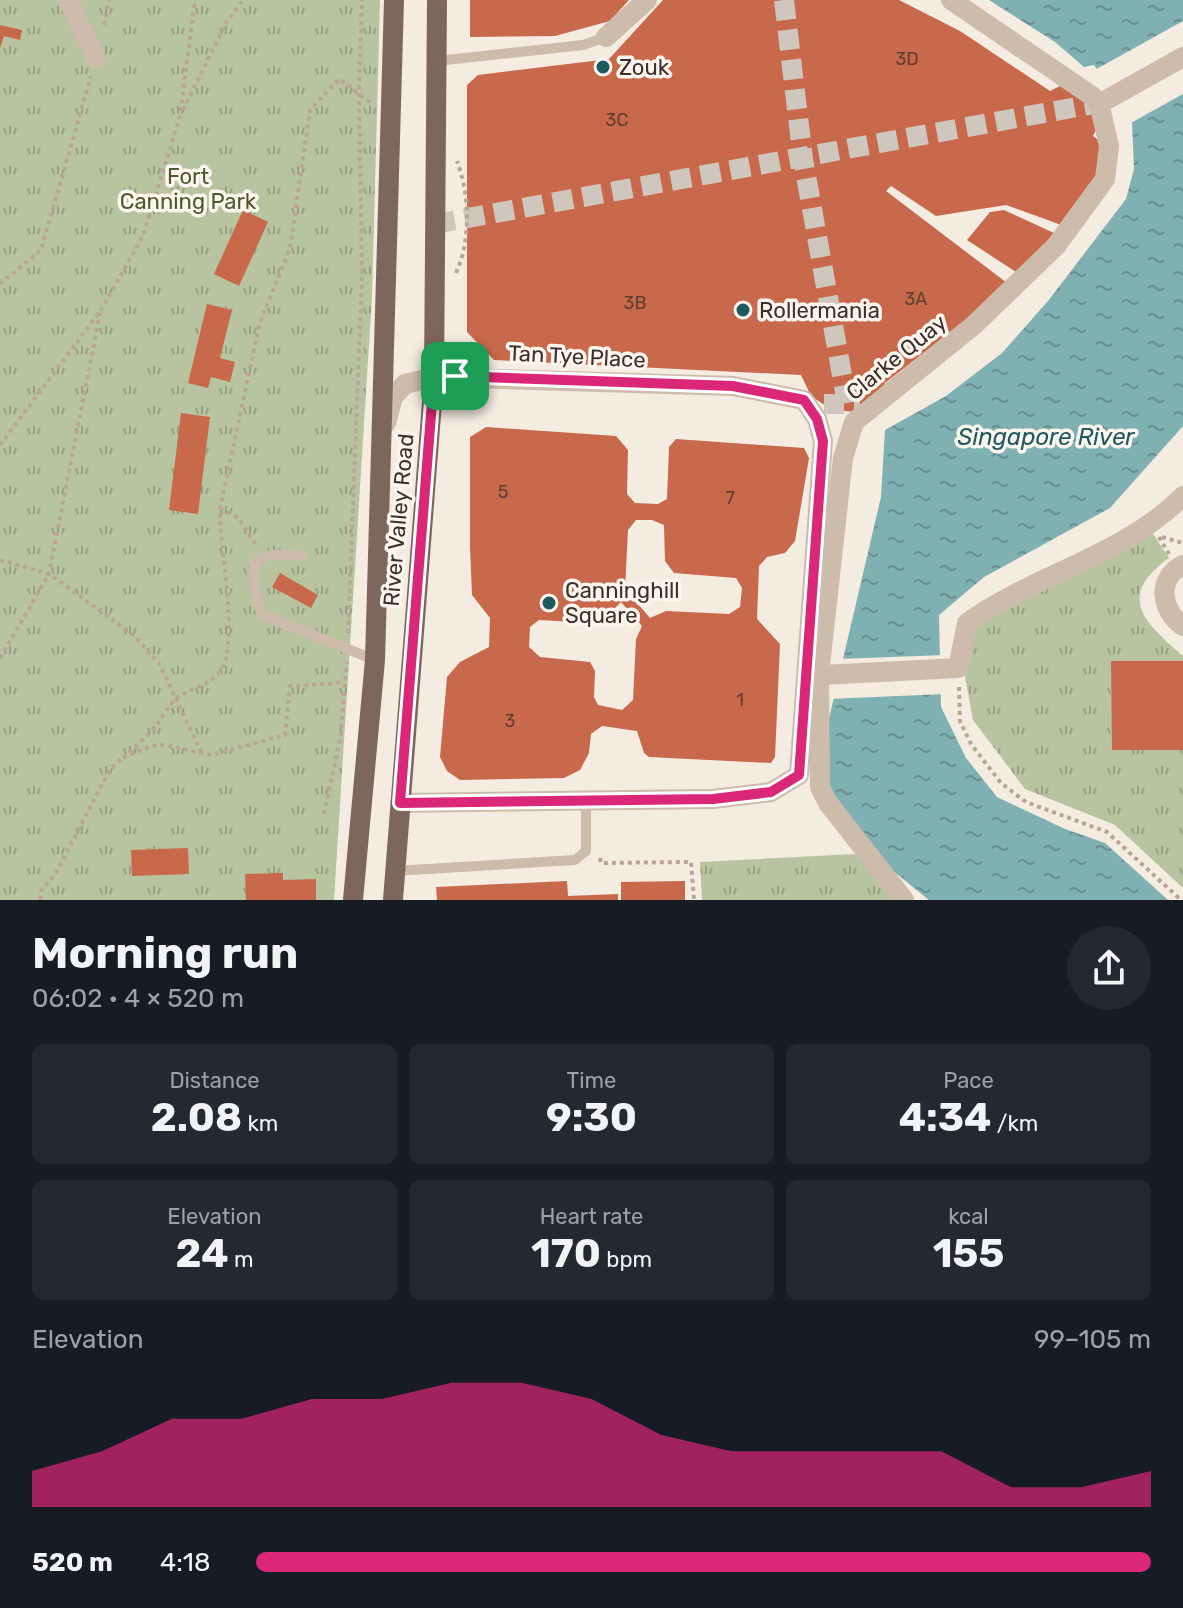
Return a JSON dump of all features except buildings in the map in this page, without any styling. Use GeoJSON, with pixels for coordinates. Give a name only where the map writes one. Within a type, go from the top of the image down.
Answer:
{"type":"FeatureCollection","features":[{"type":"Feature","properties":{"kind":"main road","name":"River Valley Road"},"geometry":{"type":"LineString","coordinates":[[353,899],[375,660],[394,0]]}},
{"type":"Feature","properties":{"kind":"main road","name":"River Valley Road"},"geometry":{"type":"LineString","coordinates":[[393,900],[434,377],[437,0]]}},
{"type":"Feature","properties":{"kind":"street"},"geometry":{"type":"LineString","coordinates":[[68,0],[96,58]]}},
{"type":"Feature","properties":{"kind":"street"},"geometry":{"type":"LineString","coordinates":[[606,37],[647,0]]}},
{"type":"Feature","properties":{"kind":"street"},"geometry":{"type":"LineString","coordinates":[[951,0],[1105,106],[1183,57]]}},
{"type":"Feature","properties":{"kind":"street","name":"Clarke Quay"},"geometry":{"type":"LineString","coordinates":[[904,900],[882,876],[820,787],[819,675],[843,458],[854,422],[872,404],[974,325],[1056,246],[1105,179],[1109,146],[1105,106]]}},
{"type":"Feature","properties":{"kind":"street","name":"Tan Tye Place"},"geometry":{"type":"LineString","coordinates":[[381,447],[393,397],[405,384],[434,377],[733,386],[804,400],[818,406],[823,441],[799,775],[771,792],[713,799],[586,799]]}},
{"type":"Feature","properties":{"kind":"street"},"geometry":{"type":"LineString","coordinates":[[832,675],[956,669],[967,623],[997,601],[1154,531],[1183,497]]}},
{"type":"Feature","properties":{"kind":"street"},"geometry":{"type":"LineString","coordinates":[[1180,566],[1168,578],[1163,592],[1165,607],[1183,626]]}},
{"type":"Feature","properties":{"kind":"street"},"geometry":{"type":"LineString","coordinates":[[400,803],[586,799]]}},
{"type":"Feature","properties":{"kind":"lane"},"geometry":{"type":"LineString","coordinates":[[437,61],[583,45],[606,37]]}},
{"type":"Feature","properties":{"kind":"lane"},"geometry":{"type":"LineString","coordinates":[[302,556],[263,555],[253,572],[261,614],[375,660]]}},
{"type":"Feature","properties":{"kind":"lane"},"geometry":{"type":"LineString","coordinates":[[395,871],[575,860],[586,851],[586,799]]}},
{"type":"Feature","properties":{"kind":"path"},"geometry":{"type":"LineString","coordinates":[[0,284],[41,250],[96,58],[109,0]]}},
{"type":"Feature","properties":{"kind":"path"},"geometry":{"type":"LineString","coordinates":[[180,116],[195,0]]}},
{"type":"Feature","properties":{"kind":"path"},"geometry":{"type":"LineString","coordinates":[[0,445],[101,310],[143,236],[180,116],[226,23],[243,0]]}},
{"type":"Feature","properties":{"kind":"path"},"geometry":{"type":"LineString","coordinates":[[324,814],[340,739],[348,651],[362,276],[359,94],[362,0]]}},
{"type":"Feature","properties":{"kind":"path"},"geometry":{"type":"LineString","coordinates":[[40,900],[41,891],[56,873],[109,771],[148,735],[177,698],[212,680],[227,654],[229,623],[219,540],[220,508],[260,322],[290,249],[310,110],[339,79],[392,119]]}},
{"type":"Feature","properties":{"kind":"path"},"geometry":{"type":"LineString","coordinates":[[0,658],[49,574],[101,310]]}},
{"type":"Feature","properties":{"kind":"path"},"geometry":{"type":"LineString","coordinates":[[220,508],[238,518],[263,555]]}},
{"type":"Feature","properties":{"kind":"path"},"geometry":{"type":"LineString","coordinates":[[1154,531],[1183,543]]}},
{"type":"Feature","properties":{"kind":"path"},"geometry":{"type":"LineString","coordinates":[[1154,531],[1180,566]]}},
{"type":"Feature","properties":{"kind":"path"},"geometry":{"type":"LineString","coordinates":[[0,560],[49,574],[135,636],[160,665],[201,752]]}},
{"type":"Feature","properties":{"kind":"path"},"geometry":{"type":"LineString","coordinates":[[956,669],[960,721],[971,744],[1001,783],[1026,802],[1107,832],[1181,900]]}},
{"type":"Feature","properties":{"kind":"path"},"geometry":{"type":"LineString","coordinates":[[123,758],[159,744],[211,755],[285,735],[290,686],[341,683]]}},
{"type":"Feature","properties":{"kind":"green space","name":"Fort Canning Park"},"geometry":{"type":"Polygon","coordinates":[[[0,0],[380,0],[372,297],[334,900],[0,900],[0,0]]]}},
{"type":"Feature","properties":{"kind":"green space"},"geometry":{"type":"Polygon","coordinates":[[[1151,531],[1169,558],[1143,585],[1141,608],[1156,632],[1183,656],[1183,888],[1115,825],[1025,789],[973,720],[963,666],[973,630],[1002,609],[1151,531]]]}},
{"type":"Feature","properties":{"kind":"green space"},"geometry":{"type":"Polygon","coordinates":[[[855,854],[894,900],[702,900],[700,862],[855,854]]]}},
{"type":"Feature","properties":{"kind":"water","name":"Singapore River"},"geometry":{"type":"Polygon","coordinates":[[[989,0],[1183,0],[1183,426],[1110,508],[984,577],[939,615],[941,707],[966,758],[997,797],[1065,829],[1105,843],[1168,900],[929,900],[887,866],[830,789],[827,727],[881,497],[885,430],[946,396],[1002,353],[1048,301],[1126,199],[1134,169],[1132,121],[1094,65],[1084,67],[1055,42],[989,0]]]}},
{"type":"Feature","properties":{"kind":"pier"},"geometry":{"type":"Polygon","coordinates":[[[1183,21],[1183,94],[1129,124],[1093,71],[1183,21]]]}},
{"type":"Feature","properties":{"kind":"pier"},"geometry":{"type":"Polygon","coordinates":[[[944,655],[945,694],[829,699],[838,659],[944,655]]]}},
{"type":"Feature","properties":{"kind":"tunnel"},"geometry":{"type":"LineString","coordinates":[[784,0],[803,159],[847,403]]}},
{"type":"Feature","properties":{"kind":"tunnel"},"geometry":{"type":"LineString","coordinates":[[435,224],[1099,103]]}},
{"type":"Feature","properties":{"kind":"tunnel"},"geometry":{"type":"LineString","coordinates":[[824,404],[860,404]]}},
{"type":"Feature","properties":{"kind":"place","name":"Zouk"},"geometry":{"type":"Point","coordinates":[603,67]}},
{"type":"Feature","properties":{"kind":"place","name":"Rollermania"},"geometry":{"type":"Point","coordinates":[743,310]}},
{"type":"Feature","properties":{"kind":"place","name":"Canninghill Square"},"geometry":{"type":"Point","coordinates":[549,603]}},
{"type":"Feature","properties":{"kind":"route"},"geometry":{"type":"LineString","coordinates":[[455,376],[733,386],[804,400],[812,407],[823,441],[799,775],[771,792],[713,799],[400,803],[434,377],[455,376]]}}]}
